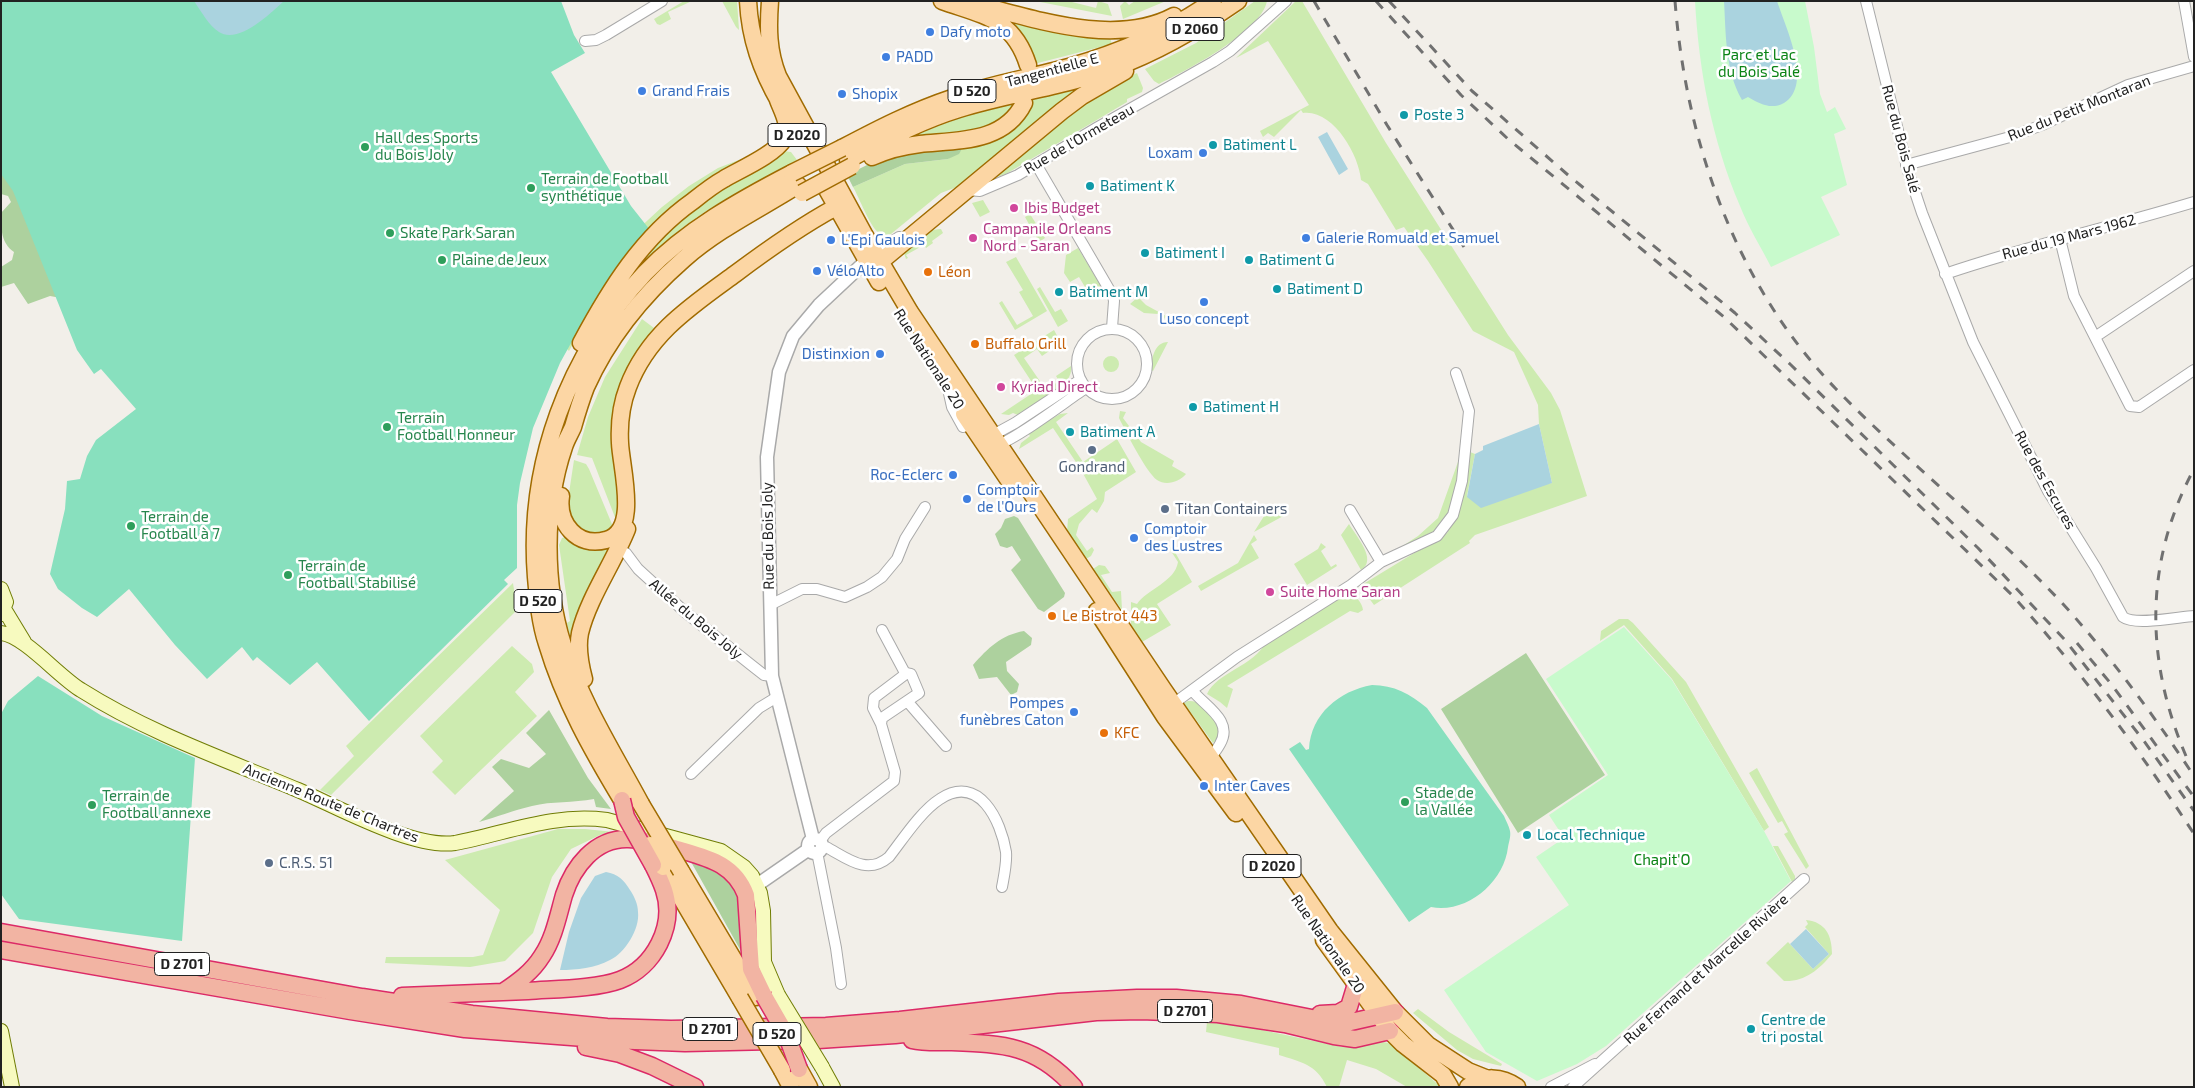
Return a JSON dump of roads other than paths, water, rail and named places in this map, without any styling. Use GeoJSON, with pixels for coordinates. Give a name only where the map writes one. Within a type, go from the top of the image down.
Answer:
{"type":"FeatureCollection","features":[{"type":"Feature","properties":{"kind":"highway"},"geometry":{"type":"LineString","coordinates":[[362,997],[503,992],[601,984],[619,981],[642,968],[660,943],[666,920],[667,904],[658,866],[626,817],[622,800]]}},
{"type":"Feature","properties":{"kind":"highway"},"geometry":{"type":"LineString","coordinates":[[503,992],[526,976],[543,955],[554,932],[568,884],[578,865],[590,853],[604,845],[628,839],[665,845],[706,857],[732,871],[743,886],[746,895],[752,969],[760,996],[787,1036],[799,1069]]}},
{"type":"Feature","properties":{"kind":"highway","name":"D 2701"},"geometry":{"type":"LineString","coordinates":[[1,932],[362,997],[472,1014],[607,1027],[671,1030],[826,1026],[900,1020],[1059,1002],[1127,998],[1176,998],[1241,1004],[1297,1013],[1342,1024],[1396,1012]]}},
{"type":"Feature","properties":{"kind":"highway","name":"D 2701"},"geometry":{"type":"LineString","coordinates":[[1,950],[350,1011],[465,1029],[569,1038],[685,1043],[752,1043],[895,1035],[1096,1012],[1140,1011],[1218,1014],[1285,1024],[1355,1039],[1390,1031]]}},
{"type":"Feature","properties":{"kind":"highway","name":"D 2701"},"geometry":{"type":"LineString","coordinates":[[1297,1013],[1338,1013],[1345,1010],[1351,1004],[1356,984]]}},
{"type":"Feature","properties":{"kind":"highway"},"geometry":{"type":"LineString","coordinates":[[895,1035],[916,1041],[999,1044],[1023,1050],[1044,1061],[1074,1087]]}},
{"type":"Feature","properties":{"kind":"highway"},"geometry":{"type":"LineString","coordinates":[[569,1038],[580,1046],[620,1054],[652,1066],[694,1087]]}},
{"type":"Feature","properties":{"kind":"main road","name":"Rue Nationale 20"},"geometry":{"type":"LineString","coordinates":[[748,1],[754,45],[765,76],[836,207],[874,258],[910,312],[992,442],[1157,693],[1173,712],[1226,800],[1390,1031],[1403,1044],[1443,1075],[1450,1087]]}},
{"type":"Feature","properties":{"kind":"main road","name":"Rue Nationale 20"},"geometry":{"type":"LineString","coordinates":[[770,1],[768,34],[770,50],[778,75],[874,258],[948,389],[992,442]]}},
{"type":"Feature","properties":{"kind":"main road"},"geometry":{"type":"LineString","coordinates":[[942,1],[1003,25],[1020,43],[1028,65]]}},
{"type":"Feature","properties":{"kind":"main road"},"geometry":{"type":"LineString","coordinates":[[964,1],[1062,25],[1101,30],[1146,40]]}},
{"type":"Feature","properties":{"kind":"main road","name":"D 2060"},"geometry":{"type":"LineString","coordinates":[[1146,40],[1213,18],[1238,1]]}},
{"type":"Feature","properties":{"kind":"main road"},"geometry":{"type":"LineString","coordinates":[[874,258],[967,189],[1082,96],[1171,18],[1185,10],[1209,4]]}},
{"type":"Feature","properties":{"kind":"main road","name":"Tangentielle E"},"geometry":{"type":"LineString","coordinates":[[1114,66],[1146,40]]}},
{"type":"Feature","properties":{"kind":"main road","name":"D 520"},"geometry":{"type":"LineString","coordinates":[[791,1087],[782,1070],[760,996],[641,804],[589,709],[563,644],[550,572],[550,528],[552,501],[564,447],[587,386],[607,349],[636,309],[685,258],[723,230],[770,204],[797,184],[896,135],[959,109],[1064,83],[1114,66]]}},
{"type":"Feature","properties":{"kind":"main road"},"geometry":{"type":"LineString","coordinates":[[568,387],[571,362],[612,288],[632,259],[653,236],[690,202],[722,180],[775,149],[784,141],[787,131],[786,124],[778,100]]}},
{"type":"Feature","properties":{"kind":"main road"},"geometry":{"type":"LineString","coordinates":[[847,158],[985,137],[1012,121],[1024,103]]}},
{"type":"Feature","properties":{"kind":"main road","name":"D 520"},"geometry":{"type":"LineString","coordinates":[[622,800],[586,740],[563,691],[547,643],[538,603],[534,544],[537,506],[545,456],[568,387],[583,358],[600,331],[646,272],[702,225],[743,200],[797,184]]}},
{"type":"Feature","properties":{"kind":"main road"},"geometry":{"type":"LineString","coordinates":[[572,427],[560,507],[564,522],[578,536],[592,541],[613,538],[618,534],[625,521],[627,507],[621,456],[620,426],[627,390],[644,354],[669,323],[703,296],[782,241],[836,207]]}},
{"type":"Feature","properties":{"kind":"main road"},"geometry":{"type":"LineString","coordinates":[[589,709],[589,689],[584,680],[579,651],[580,632],[587,612],[630,520],[632,510],[631,496],[621,456]]}},
{"type":"Feature","properties":{"kind":"main road"},"geometry":{"type":"LineString","coordinates":[[3,592],[6,602],[3,611]]}},
{"type":"Feature","properties":{"kind":"main road","name":"Ancienne Route de Chartres"},"geometry":{"type":"LineString","coordinates":[[3,611],[26,645]]}},
{"type":"Feature","properties":{"kind":"main road","name":"Ancienne Route de Chartres"},"geometry":{"type":"LineString","coordinates":[[1,633],[26,645],[79,689],[141,725],[416,839],[447,844],[472,840],[525,825],[589,818],[607,820],[721,851],[738,861],[757,885],[762,901],[764,962],[760,996],[822,1067],[833,1087]]}},
{"type":"Feature","properties":{"kind":"main road","name":"Rue Nationale 20"},"geometry":{"type":"LineString","coordinates":[[1202,758],[1330,931],[1396,1012],[1428,1045],[1450,1060],[1488,1078]]}},
{"type":"Feature","properties":{"kind":"main road","name":"D 520"},"geometry":{"type":"LineString","coordinates":[[658,866],[760,996]]}},
{"type":"Feature","properties":{"kind":"main road"},"geometry":{"type":"LineString","coordinates":[[1,1030],[12,1087]]}},
{"type":"Feature","properties":{"kind":"main road"},"geometry":{"type":"LineString","coordinates":[[799,1069],[809,1087]]}},
{"type":"Feature","properties":{"kind":"main road"},"geometry":{"type":"LineString","coordinates":[[1468,1087],[1488,1078]]}},
{"type":"Feature","properties":{"kind":"main road","name":"D 2020"},"geometry":{"type":"LineString","coordinates":[[1488,1078],[1499,1079],[1517,1087]]}},
{"type":"Feature","properties":{"kind":"street"},"geometry":{"type":"LineString","coordinates":[[585,41],[596,40],[606,35],[662,1]]}},
{"type":"Feature","properties":{"kind":"street","name":"Rue de l'Ormeteau"},"geometry":{"type":"LineString","coordinates":[[967,189],[976,192],[1018,175],[1098,126],[1213,62],[1230,51],[1286,1]]}},
{"type":"Feature","properties":{"kind":"street","name":"Rue du Bois Salé"},"geometry":{"type":"LineString","coordinates":[[1866,1],[1906,165],[1945,274]]}},
{"type":"Feature","properties":{"kind":"street"},"geometry":{"type":"LineString","coordinates":[[2184,1],[2194,57]]}},
{"type":"Feature","properties":{"kind":"street","name":"Rue du Petit Montaran"},"geometry":{"type":"LineString","coordinates":[[1906,165],[2010,137],[2042,125],[2128,85],[2194,66]]}},
{"type":"Feature","properties":{"kind":"street"},"geometry":{"type":"LineString","coordinates":[[1036,164],[1113,296],[1112,328]]}},
{"type":"Feature","properties":{"kind":"street","name":"Rue du 19 Mars 1962"},"geometry":{"type":"LineString","coordinates":[[1945,274],[1999,255],[2194,202]]}},
{"type":"Feature","properties":{"kind":"street"},"geometry":{"type":"LineString","coordinates":[[2060,239],[2074,296],[2130,406],[2139,407],[2194,370]]}},
{"type":"Feature","properties":{"kind":"street","name":"Rue du Bois Joly"},"geometry":{"type":"LineString","coordinates":[[816,846],[772,676],[767,458],[779,372],[793,336],[804,320],[874,258]]}},
{"type":"Feature","properties":{"kind":"street"},"geometry":{"type":"LineString","coordinates":[[2096,337],[2194,271]]}},
{"type":"Feature","properties":{"kind":"street","name":"Rue des Escures"},"geometry":{"type":"LineString","coordinates":[[1945,274],[1973,342],[2016,429],[2048,491],[2096,568],[2117,609],[2126,619],[2138,621],[2194,616]]}},
{"type":"Feature","properties":{"kind":"street"},"geometry":{"type":"LineString","coordinates":[[1112,328],[1132,335],[1142,346],[1146,355],[1145,376],[1140,385],[1133,392],[1119,400],[1101,398],[1083,384],[1077,363],[1082,345],[1095,333],[1112,328]]}},
{"type":"Feature","properties":{"kind":"street"},"geometry":{"type":"LineString","coordinates":[[1173,712],[1192,690],[1237,657],[1351,585],[1381,562],[1437,536],[1452,515],[1462,481],[1469,412],[1456,372]]}},
{"type":"Feature","properties":{"kind":"street"},"geometry":{"type":"LineString","coordinates":[[992,442],[1083,384]]}},
{"type":"Feature","properties":{"kind":"street"},"geometry":{"type":"LineString","coordinates":[[770,606],[802,589],[817,589],[845,597],[867,588],[882,577],[897,559],[905,539],[925,507]]}},
{"type":"Feature","properties":{"kind":"street"},"geometry":{"type":"LineString","coordinates":[[1350,510],[1381,562]]}},
{"type":"Feature","properties":{"kind":"street","name":"Allée du Bois Joly"},"geometry":{"type":"LineString","coordinates":[[626,553],[638,569],[686,612],[764,675],[772,676]]}},
{"type":"Feature","properties":{"kind":"street"},"geometry":{"type":"LineString","coordinates":[[1,580],[3,592]]}},
{"type":"Feature","properties":{"kind":"street"},"geometry":{"type":"LineString","coordinates":[[881,724],[882,718],[918,693],[911,674],[907,673],[882,630]]}},
{"type":"Feature","properties":{"kind":"street"},"geometry":{"type":"LineString","coordinates":[[757,885],[816,846],[826,834],[894,781],[895,772],[881,724],[873,708],[874,698],[907,673]]}},
{"type":"Feature","properties":{"kind":"street"},"geometry":{"type":"LineString","coordinates":[[1192,690],[1213,709],[1222,725],[1222,740],[1216,752],[1202,758]]}},
{"type":"Feature","properties":{"kind":"street"},"geometry":{"type":"LineString","coordinates":[[691,774],[759,708],[777,697]]}},
{"type":"Feature","properties":{"kind":"street"},"geometry":{"type":"LineString","coordinates":[[907,701],[946,746]]}},
{"type":"Feature","properties":{"kind":"street"},"geometry":{"type":"LineString","coordinates":[[816,846],[826,847],[856,864],[868,866],[879,864],[889,857],[938,800],[950,794],[964,792],[986,803],[998,822],[1006,854],[1002,887]]}},
{"type":"Feature","properties":{"kind":"street"},"geometry":{"type":"LineString","coordinates":[[816,846],[841,984]]}},
{"type":"Feature","properties":{"kind":"street","name":"Rue Fernand et Marcelle Rivière"},"geometry":{"type":"LineString","coordinates":[[1576,1086],[1804,879]]}},
{"type":"Feature","properties":{"kind":"street","name":"Rue Fernand et Marcelle Rivière"},"geometry":{"type":"LineString","coordinates":[[1551,1087],[1606,1057]]}},
{"type":"Feature","properties":{"kind":"water"},"geometry":{"type":"Polygon","coordinates":[[[194,1],[284,1],[254,26],[235,34],[227,35],[219,32],[212,26],[194,1]]]}},
{"type":"Feature","properties":{"kind":"water"},"geometry":{"type":"Polygon","coordinates":[[[1724,1],[1777,1],[1791,40],[1797,69],[1797,83],[1793,94],[1784,103],[1770,106],[1761,104],[1748,97],[1742,100],[1736,89],[1729,64],[1724,1]]]}},
{"type":"Feature","properties":{"kind":"water"},"geometry":{"type":"Polygon","coordinates":[[[1327,132],[1348,169],[1339,175],[1318,137],[1327,132]]]}},
{"type":"Feature","properties":{"kind":"water"},"geometry":{"type":"Polygon","coordinates":[[[1539,424],[1552,483],[1481,508],[1467,497],[1475,454],[1483,450],[1483,446],[1539,424]]]}},
{"type":"Feature","properties":{"kind":"water"},"geometry":{"type":"Polygon","coordinates":[[[606,872],[614,874],[623,880],[634,897],[638,919],[634,933],[621,952],[610,960],[586,968],[560,970],[569,932],[581,898],[595,876],[606,872]]]}},
{"type":"Feature","properties":{"kind":"water"},"geometry":{"type":"Polygon","coordinates":[[[1806,929],[1829,954],[1813,969],[1790,944],[1806,929]]]}},
{"type":"Feature","properties":{"kind":"railway"},"geometry":{"type":"LineString","coordinates":[[1314,1],[1387,125],[1464,247]]}},
{"type":"Feature","properties":{"kind":"railway"},"geometry":{"type":"LineString","coordinates":[[1376,1],[1461,95],[1508,139],[1724,317],[2012,595],[2108,711],[2152,771],[2194,834]]}},
{"type":"Feature","properties":{"kind":"railway"},"geometry":{"type":"LineString","coordinates":[[1389,1],[1472,91],[1568,175],[1735,313],[1791,365],[1978,548],[2065,640],[2144,741],[2194,811]]}},
{"type":"Feature","properties":{"kind":"railway"},"geometry":{"type":"LineString","coordinates":[[1675,1],[1681,54],[1691,107],[1704,159],[1722,209],[1744,258],[1770,304],[1801,348],[1836,389],[1892,444],[2008,549],[2063,604],[2099,645],[2132,688],[2194,776]]}},
{"type":"Feature","properties":{"kind":"railway"},"geometry":{"type":"LineString","coordinates":[[2186,756],[2163,684],[2157,648],[2156,611],[2159,575],[2166,540],[2178,504],[2194,469]]}},
{"type":"Feature","properties":{"kind":"railway"},"geometry":{"type":"LineString","coordinates":[[2077,643],[2112,685],[2194,797]]}},
{"type":"Feature","properties":{"kind":"place","name":"Dafy moto"},"geometry":{"type":"Point","coordinates":[930,32]}},
{"type":"Feature","properties":{"kind":"place","name":"PADD"},"geometry":{"type":"Point","coordinates":[886,57]}},
{"type":"Feature","properties":{"kind":"place","name":"Grand Frais"},"geometry":{"type":"Point","coordinates":[642,91]}},
{"type":"Feature","properties":{"kind":"place","name":"Shopix"},"geometry":{"type":"Point","coordinates":[842,94]}},
{"type":"Feature","properties":{"kind":"place","name":"Poste 3"},"geometry":{"type":"Point","coordinates":[1404,115]}},
{"type":"Feature","properties":{"kind":"place","name":"Batiment L"},"geometry":{"type":"Point","coordinates":[1213,145]}},
{"type":"Feature","properties":{"kind":"place","name":"Hall des Sports du Bois Joly"},"geometry":{"type":"Point","coordinates":[365,147]}},
{"type":"Feature","properties":{"kind":"place","name":"Loxam"},"geometry":{"type":"Point","coordinates":[1203,153]}},
{"type":"Feature","properties":{"kind":"place","name":"Batiment K"},"geometry":{"type":"Point","coordinates":[1090,186]}},
{"type":"Feature","properties":{"kind":"place","name":"Terrain de Football synthétique"},"geometry":{"type":"Point","coordinates":[531,188]}},
{"type":"Feature","properties":{"kind":"place","name":"Ibis Budget"},"geometry":{"type":"Point","coordinates":[1014,208]}},
{"type":"Feature","properties":{"kind":"place","name":"Skate Park Saran"},"geometry":{"type":"Point","coordinates":[390,233]}},
{"type":"Feature","properties":{"kind":"place","name":"Campanile Orleans Nord - Saran"},"geometry":{"type":"Point","coordinates":[973,238]}},
{"type":"Feature","properties":{"kind":"place","name":"Galerie Romuald et Samuel"},"geometry":{"type":"Point","coordinates":[1306,238]}},
{"type":"Feature","properties":{"kind":"place","name":"L'Epi Gaulois"},"geometry":{"type":"Point","coordinates":[831,240]}},
{"type":"Feature","properties":{"kind":"place","name":"Batiment I"},"geometry":{"type":"Point","coordinates":[1145,253]}},
{"type":"Feature","properties":{"kind":"place","name":"Plaine de Jeux"},"geometry":{"type":"Point","coordinates":[442,260]}},
{"type":"Feature","properties":{"kind":"place","name":"Batiment G"},"geometry":{"type":"Point","coordinates":[1249,260]}},
{"type":"Feature","properties":{"kind":"place","name":"VéloAlto"},"geometry":{"type":"Point","coordinates":[817,271]}},
{"type":"Feature","properties":{"kind":"place","name":"Léon"},"geometry":{"type":"Point","coordinates":[928,272]}},
{"type":"Feature","properties":{"kind":"place","name":"Batiment D"},"geometry":{"type":"Point","coordinates":[1277,289]}},
{"type":"Feature","properties":{"kind":"place","name":"Batiment M"},"geometry":{"type":"Point","coordinates":[1059,292]}},
{"type":"Feature","properties":{"kind":"place","name":"Luso concept"},"geometry":{"type":"Point","coordinates":[1204,302]}},
{"type":"Feature","properties":{"kind":"place","name":"Buffalo Grill"},"geometry":{"type":"Point","coordinates":[975,344]}},
{"type":"Feature","properties":{"kind":"place","name":"Distinxion"},"geometry":{"type":"Point","coordinates":[880,354]}},
{"type":"Feature","properties":{"kind":"place","name":"Kyriad Direct"},"geometry":{"type":"Point","coordinates":[1001,387]}},
{"type":"Feature","properties":{"kind":"place","name":"Batiment H"},"geometry":{"type":"Point","coordinates":[1193,407]}},
{"type":"Feature","properties":{"kind":"place","name":"Terrain Football Honneur"},"geometry":{"type":"Point","coordinates":[387,427]}},
{"type":"Feature","properties":{"kind":"place","name":"Batiment A"},"geometry":{"type":"Point","coordinates":[1070,432]}},
{"type":"Feature","properties":{"kind":"place","name":"Gondrand"},"geometry":{"type":"Point","coordinates":[1092,450]}},
{"type":"Feature","properties":{"kind":"place","name":"Roc-Eclerc"},"geometry":{"type":"Point","coordinates":[953,475]}},
{"type":"Feature","properties":{"kind":"place","name":"Comptoir de l'Ours"},"geometry":{"type":"Point","coordinates":[967,499]}},
{"type":"Feature","properties":{"kind":"place","name":"Titan Containers"},"geometry":{"type":"Point","coordinates":[1165,509]}},
{"type":"Feature","properties":{"kind":"place","name":"Terrain de Football à 7"},"geometry":{"type":"Point","coordinates":[131,526]}},
{"type":"Feature","properties":{"kind":"place","name":"Comptoir des Lustres"},"geometry":{"type":"Point","coordinates":[1134,538]}},
{"type":"Feature","properties":{"kind":"place","name":"Terrain de Football Stabilisé"},"geometry":{"type":"Point","coordinates":[288,575]}},
{"type":"Feature","properties":{"kind":"place","name":"Suite Home Saran"},"geometry":{"type":"Point","coordinates":[1270,592]}},
{"type":"Feature","properties":{"kind":"place","name":"Le Bistrot 443"},"geometry":{"type":"Point","coordinates":[1052,616]}},
{"type":"Feature","properties":{"kind":"place","name":"Pompes funèbres Caton"},"geometry":{"type":"Point","coordinates":[1074,712]}},
{"type":"Feature","properties":{"kind":"place","name":"KFC"},"geometry":{"type":"Point","coordinates":[1104,733]}},
{"type":"Feature","properties":{"kind":"place","name":"Inter Caves"},"geometry":{"type":"Point","coordinates":[1204,786]}},
{"type":"Feature","properties":{"kind":"place","name":"Stade de la Vallée"},"geometry":{"type":"Point","coordinates":[1405,802]}},
{"type":"Feature","properties":{"kind":"place","name":"Terrain de Football annexe"},"geometry":{"type":"Point","coordinates":[92,805]}},
{"type":"Feature","properties":{"kind":"place","name":"Local Technique"},"geometry":{"type":"Point","coordinates":[1527,835]}},
{"type":"Feature","properties":{"kind":"place","name":"C.R.S. 51"},"geometry":{"type":"Point","coordinates":[269,863]}},
{"type":"Feature","properties":{"kind":"place","name":"Centre de tri postal"},"geometry":{"type":"Point","coordinates":[1751,1029]}},
{"type":"Feature","properties":{"kind":"park label","name":"Parc et Lac du Bois Salé"},"geometry":{"type":"Point","coordinates":[1759,64]}},
{"type":"Feature","properties":{"kind":"park label","name":"Chapit'O"},"geometry":{"type":"Point","coordinates":[1662,860]}}]}
